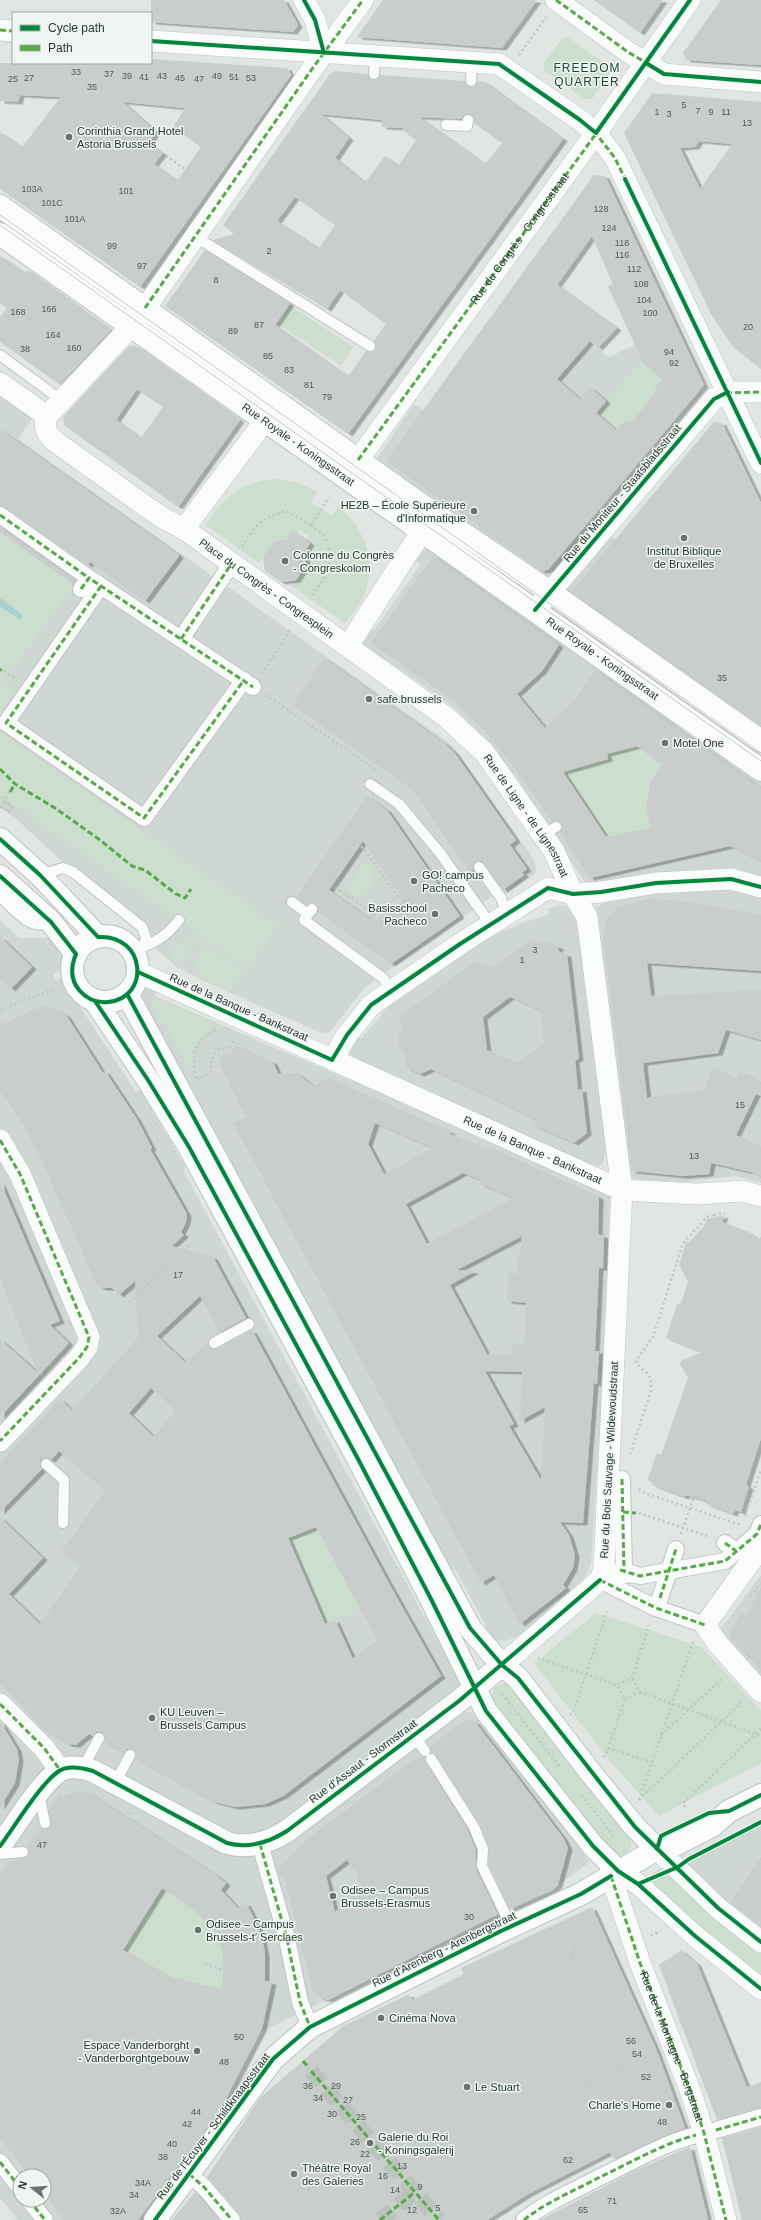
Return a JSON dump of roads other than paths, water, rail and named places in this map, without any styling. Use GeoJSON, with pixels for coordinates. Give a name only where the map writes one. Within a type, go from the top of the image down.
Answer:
{"type":"FeatureCollection","features":[{"type":"Feature","properties":{"kind":"street"},"geometry":{"type":"LineString","coordinates":[[304,0],[315,20],[324,53]]}},
{"type":"Feature","properties":{"kind":"street"},"geometry":{"type":"LineString","coordinates":[[0,383],[47,416],[145,308],[324,53],[364,0]]}},
{"type":"Feature","properties":{"kind":"street","name":"Rue du Congrès - Congresstraat"},"geometry":{"type":"LineString","coordinates":[[352,468],[596,133],[690,0]]}},
{"type":"Feature","properties":{"kind":"street"},"geometry":{"type":"LineString","coordinates":[[553,6],[664,74],[761,82]]}},
{"type":"Feature","properties":{"kind":"street"},"geometry":{"type":"LineString","coordinates":[[0,30],[12,31]]}},
{"type":"Feature","properties":{"kind":"street"},"geometry":{"type":"LineString","coordinates":[[152,40],[324,53],[374,66],[471,72],[508,61],[596,133],[615,158],[761,463]]}},
{"type":"Feature","properties":{"kind":"street","name":"Rue Royale - Koningsstraat"},"geometry":{"type":"LineString","coordinates":[[0,206],[145,308],[272,412]]}},
{"type":"Feature","properties":{"kind":"street","name":"Rue Royale - Koningsstraat"},"geometry":{"type":"LineString","coordinates":[[0,234],[130,326],[272,412],[352,468],[428,522],[535,610],[761,770]]}},
{"type":"Feature","properties":{"kind":"street"},"geometry":{"type":"LineString","coordinates":[[728,392],[761,392]]}},
{"type":"Feature","properties":{"kind":"street","name":"Rue du Moniteur - Staatsbladsstraat"},"geometry":{"type":"LineString","coordinates":[[535,610],[714,399],[728,392]]}},
{"type":"Feature","properties":{"kind":"street"},"geometry":{"type":"LineString","coordinates":[[184,529],[272,412]]}},
{"type":"Feature","properties":{"kind":"street","name":"Place du Congrès - Congresplein"},"geometry":{"type":"LineString","coordinates":[[47,416],[45,427],[47,434],[53,440],[161,517],[184,529],[348,646]]}},
{"type":"Feature","properties":{"kind":"street"},"geometry":{"type":"LineString","coordinates":[[0,515],[90,585],[181,639],[248,684],[144,818],[6,723],[90,585]]}},
{"type":"Feature","properties":{"kind":"street"},"geometry":{"type":"LineString","coordinates":[[348,646],[428,522]]}},
{"type":"Feature","properties":{"kind":"street","name":"Rue Royale - Koningsstraat"},"geometry":{"type":"LineString","coordinates":[[428,522],[550,592],[761,741]]}},
{"type":"Feature","properties":{"kind":"street"},"geometry":{"type":"LineString","coordinates":[[181,639],[232,563]]}},
{"type":"Feature","properties":{"kind":"street","name":"Rue de Ligne - de Lignestraat"},"geometry":{"type":"LineString","coordinates":[[348,646],[446,716],[484,752],[549,831],[554,851],[573,894],[587,917],[622,1190]]}},
{"type":"Feature","properties":{"kind":"street"},"geometry":{"type":"LineString","coordinates":[[0,839],[40,875],[98,937]]}},
{"type":"Feature","properties":{"kind":"street"},"geometry":{"type":"LineString","coordinates":[[0,876],[51,922],[76,954]]}},
{"type":"Feature","properties":{"kind":"street"},"geometry":{"type":"LineString","coordinates":[[332,1060],[347,1035],[371,1005],[548,888],[573,894],[601,892],[656,883],[731,879],[761,888]]}},
{"type":"Feature","properties":{"kind":"street"},"geometry":{"type":"LineString","coordinates":[[95,1001],[112,1001],[126,994],[134,984],[138,972],[136,961],[137,949],[117,939],[98,937],[89,941],[76,954],[73,963],[74,982],[79,990],[95,1001],[148,1080],[189,1147],[360,1464],[486,1711],[615,1873],[638,1884],[695,1936],[761,1989]]}},
{"type":"Feature","properties":{"kind":"street","name":"Rue de la Banque - Bankstraat"},"geometry":{"type":"LineString","coordinates":[[138,972],[622,1190]]}},
{"type":"Feature","properties":{"kind":"street"},"geometry":{"type":"LineString","coordinates":[[126,994],[470,1628],[502,1665],[518,1678],[605,1791],[635,1827],[718,1908],[761,1942]]}},
{"type":"Feature","properties":{"kind":"street"},"geometry":{"type":"LineString","coordinates":[[0,1140],[20,1174],[88,1337],[87,1347],[79,1358],[0,1441]]}},
{"type":"Feature","properties":{"kind":"street"},"geometry":{"type":"LineString","coordinates":[[622,1190],[697,1194],[742,1191],[761,1196]]}},
{"type":"Feature","properties":{"kind":"street","name":"Rue du Bois Sauvage - Wildewoudstraat"},"geometry":{"type":"LineString","coordinates":[[600,1580],[604,1568],[621,1340],[622,1190]]}},
{"type":"Feature","properties":{"kind":"street"},"geometry":{"type":"LineString","coordinates":[[629,1481],[629,1512],[622,1570],[640,1576],[669,1571],[736,1549],[757,1534],[761,1524]]}},
{"type":"Feature","properties":{"kind":"street"},"geometry":{"type":"LineString","coordinates":[[660,1598],[676,1549]]}},
{"type":"Feature","properties":{"kind":"street"},"geometry":{"type":"LineString","coordinates":[[699,1633],[736,1549]]}},
{"type":"Feature","properties":{"kind":"street"},"geometry":{"type":"LineString","coordinates":[[502,1665],[600,1580],[656,1608],[718,1644],[755,1694]]}},
{"type":"Feature","properties":{"kind":"street","name":"Rue d'Assaut - Stormstraat"},"geometry":{"type":"LineString","coordinates":[[260,1844],[287,1831],[423,1748],[475,1687],[502,1665]]}},
{"type":"Feature","properties":{"kind":"street"},"geometry":{"type":"LineString","coordinates":[[0,1704],[44,1748],[60,1770]]}},
{"type":"Feature","properties":{"kind":"street"},"geometry":{"type":"LineString","coordinates":[[0,1846],[39,1793],[60,1770],[83,1768],[115,1783],[227,1843],[241,1846],[260,1844],[287,1939],[300,2002],[310,2027]]}},
{"type":"Feature","properties":{"kind":"street"},"geometry":{"type":"LineString","coordinates":[[657,1849],[661,1836],[667,1832],[709,1813],[729,1811],[761,1795]]}},
{"type":"Feature","properties":{"kind":"street","name":"Rue d'Arenberg - Arenbergstraat"},"geometry":{"type":"LineString","coordinates":[[288,2044],[310,2027],[511,1926],[581,1894],[657,1849]]}},
{"type":"Feature","properties":{"kind":"street","name":"Rue de la Montagne - Bergstraat"},"geometry":{"type":"LineString","coordinates":[[615,1873],[640,1963],[690,2090],[704,2133],[726,2220]]}},
{"type":"Feature","properties":{"kind":"street","name":"Rue de l'Écuyer - Schildknaapsstraat"},"geometry":{"type":"LineString","coordinates":[[155,2220],[273,2059],[288,2044]]}},
{"type":"Feature","properties":{"kind":"street","name":"Rue de la Montagne - Bergstraat"},"geometry":{"type":"LineString","coordinates":[[716,2130],[761,2117]]}},
{"type":"Feature","properties":{"kind":"street"},"geometry":{"type":"LineString","coordinates":[[524,2220],[580,2184],[657,2150],[696,2135]]}},
{"type":"Feature","properties":{"kind":"street"},"geometry":{"type":"LineString","coordinates":[[0,2162],[12,2178]]}},
{"type":"Feature","properties":{"kind":"street"},"geometry":{"type":"LineString","coordinates":[[189,2174],[204,2187],[232,2220]]}},
{"type":"Feature","properties":{"kind":"street"},"geometry":{"type":"LineString","coordinates":[[35,2208],[45,2220]]}},
{"type":"Feature","properties":{"kind":"lane"},"geometry":{"type":"LineString","coordinates":[[446,125],[467,126],[468,120]]}},
{"type":"Feature","properties":{"kind":"lane"},"geometry":{"type":"LineString","coordinates":[[196,237],[370,346]]}},
{"type":"Feature","properties":{"kind":"lane"},"geometry":{"type":"LineString","coordinates":[[0,355],[61,400]]}},
{"type":"Feature","properties":{"kind":"lane"},"geometry":{"type":"LineString","coordinates":[[370,784],[399,804],[499,920]]}},
{"type":"Feature","properties":{"kind":"lane"},"geometry":{"type":"LineString","coordinates":[[479,867],[500,898],[499,920]]}},
{"type":"Feature","properties":{"kind":"lane"},"geometry":{"type":"LineString","coordinates":[[40,875],[63,868],[73,872],[142,927],[146,938],[137,949]]}},
{"type":"Feature","properties":{"kind":"lane"},"geometry":{"type":"LineString","coordinates":[[0,896],[30,923],[43,926],[51,922]]}},
{"type":"Feature","properties":{"kind":"lane"},"geometry":{"type":"LineString","coordinates":[[292,902],[310,911],[304,920],[383,978],[393,991]]}},
{"type":"Feature","properties":{"kind":"lane"},"geometry":{"type":"LineString","coordinates":[[137,949],[169,933],[179,920]]}},
{"type":"Feature","properties":{"kind":"lane"},"geometry":{"type":"LineString","coordinates":[[214,1343],[249,1324]]}},
{"type":"Feature","properties":{"kind":"lane"},"geometry":{"type":"LineString","coordinates":[[46,1464],[64,1480],[63,1522]]}},
{"type":"Feature","properties":{"kind":"lane"},"geometry":{"type":"LineString","coordinates":[[600,1580],[640,1576]]}},
{"type":"Feature","properties":{"kind":"lane"},"geometry":{"type":"LineString","coordinates":[[83,1768],[99,1738]]}},
{"type":"Feature","properties":{"kind":"lane"},"geometry":{"type":"LineString","coordinates":[[423,1748],[474,1827],[482,1849],[482,1866],[511,1926]]}},
{"type":"Feature","properties":{"kind":"lane"},"geometry":{"type":"LineString","coordinates":[[115,1783],[130,1755]]}},
{"type":"Feature","properties":{"kind":"lane"},"geometry":{"type":"LineString","coordinates":[[39,1793],[45,1823]]}},
{"type":"Feature","properties":{"kind":"lane"},"geometry":{"type":"LineString","coordinates":[[0,1854],[23,1852]]}},
{"type":"Feature","properties":{"kind":"water"},"geometry":{"type":"Polygon","coordinates":[[[0,598],[23,615],[20,620],[0,606],[0,598]]]}},
{"type":"Feature","properties":{"kind":"tunnel"},"geometry":{"type":"LineString","coordinates":[[311,2071],[439,2220]]}},
{"type":"Feature","properties":{"kind":"tunnel"},"geometry":{"type":"LineString","coordinates":[[380,2220],[415,2192]]}},
{"type":"Feature","properties":{"kind":"tram line"},"geometry":{"type":"LineString","coordinates":[[0,215],[761,753]]}},
{"type":"Feature","properties":{"kind":"tram line"},"geometry":{"type":"LineString","coordinates":[[0,225],[761,761]]}},
{"type":"Feature","properties":{"kind":"place","name":"Corinthia Grand Hotel Astoria Brussels"},"geometry":{"type":"Point","coordinates":[69,137]}},
{"type":"Feature","properties":{"kind":"place","name":"HE2B – École Supérieure d'Informatique"},"geometry":{"type":"Point","coordinates":[474,511]}},
{"type":"Feature","properties":{"kind":"place","name":"Institut Biblique de Bruxelles"},"geometry":{"type":"Point","coordinates":[684,538]}},
{"type":"Feature","properties":{"kind":"place","name":"Colonne du Congrès - Congreskolom"},"geometry":{"type":"Point","coordinates":[285,561]}},
{"type":"Feature","properties":{"kind":"place","name":"safe.brussels"},"geometry":{"type":"Point","coordinates":[369,699]}},
{"type":"Feature","properties":{"kind":"place","name":"Motel One"},"geometry":{"type":"Point","coordinates":[665,743]}},
{"type":"Feature","properties":{"kind":"place","name":"GO! campus Pacheco"},"geometry":{"type":"Point","coordinates":[414,881]}},
{"type":"Feature","properties":{"kind":"place","name":"Basisschool Pacheco"},"geometry":{"type":"Point","coordinates":[435,914]}},
{"type":"Feature","properties":{"kind":"place","name":"KU Leuven – Brussels Campus"},"geometry":{"type":"Point","coordinates":[152,1718]}},
{"type":"Feature","properties":{"kind":"place","name":"Odisee – Campus Brussels-Erasmus"},"geometry":{"type":"Point","coordinates":[333,1896]}},
{"type":"Feature","properties":{"kind":"place","name":"Odisee – Campus Brussels-t' Serclaes"},"geometry":{"type":"Point","coordinates":[198,1930]}},
{"type":"Feature","properties":{"kind":"place","name":"Cinéma Nova"},"geometry":{"type":"Point","coordinates":[381,2018]}},
{"type":"Feature","properties":{"kind":"place","name":"Espace Vanderborght - Vanderborghtgebouw"},"geometry":{"type":"Point","coordinates":[197,2051]}},
{"type":"Feature","properties":{"kind":"place","name":"Le Stuart"},"geometry":{"type":"Point","coordinates":[467,2087]}},
{"type":"Feature","properties":{"kind":"place","name":"Charle's Home"},"geometry":{"type":"Point","coordinates":[669,2105]}},
{"type":"Feature","properties":{"kind":"place","name":"Galerie du Roi - Koningsgalerij"},"geometry":{"type":"Point","coordinates":[370,2143]}},
{"type":"Feature","properties":{"kind":"place","name":"Théâtre Royal des Galeries"},"geometry":{"type":"Point","coordinates":[294,2174]}},
{"type":"Feature","properties":{"kind":"district","name":"FREEDOM QUARTER"},"geometry":{"type":"Point","coordinates":[587,75]}}]}
